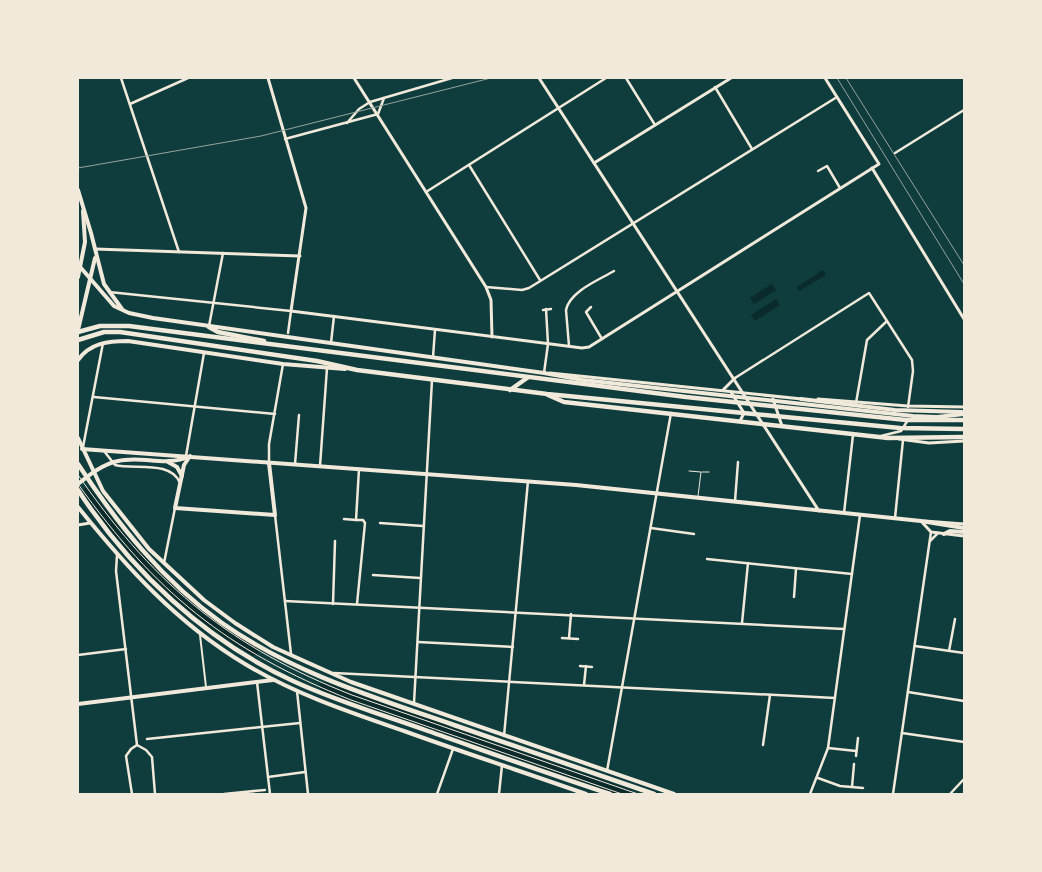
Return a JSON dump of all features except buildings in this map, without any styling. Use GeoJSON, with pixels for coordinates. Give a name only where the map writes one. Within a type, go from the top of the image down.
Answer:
{"type":"FeatureCollection","features":[{"type":"Feature","properties":{"kind":"highway"},"geometry":{"type":"LineString","coordinates":[[78,331],[114,325],[278,344],[527,378],[877,418],[930,421],[964,420]]}},
{"type":"Feature","properties":{"kind":"highway"},"geometry":{"type":"LineString","coordinates":[[209,327],[218,332],[278,344]]}},
{"type":"Feature","properties":{"kind":"highway"},"geometry":{"type":"LineString","coordinates":[[78,340],[104,332],[120,332],[219,346],[357,370],[510,390],[900,428],[964,429]]}},
{"type":"Feature","properties":{"kind":"highway"},"geometry":{"type":"LineString","coordinates":[[510,390],[527,378]]}},
{"type":"Feature","properties":{"kind":"highway"},"geometry":{"type":"LineString","coordinates":[[547,394],[564,402],[888,438],[964,438]]}},
{"type":"Feature","properties":{"kind":"highway"},"geometry":{"type":"LineString","coordinates":[[78,464],[119,524],[156,565],[221,622],[271,653],[304,671],[362,694],[654,794]]}},
{"type":"Feature","properties":{"kind":"highway"},"geometry":{"type":"LineString","coordinates":[[78,490],[109,534],[135,565],[171,599],[217,636],[259,664],[333,698],[610,794]]}},
{"type":"Feature","properties":{"kind":"main road"},"geometry":{"type":"LineString","coordinates":[[78,190],[96,256],[108,291],[124,311]]}},
{"type":"Feature","properties":{"kind":"main road"},"geometry":{"type":"LineString","coordinates":[[78,277],[85,242],[83,206]]}},
{"type":"Feature","properties":{"kind":"main road"},"geometry":{"type":"LineString","coordinates":[[78,331],[96,256]]}},
{"type":"Feature","properties":{"kind":"main road"},"geometry":{"type":"LineString","coordinates":[[81,268],[110,303],[124,311],[209,327],[546,373],[582,380],[879,413],[937,417],[964,413]]}},
{"type":"Feature","properties":{"kind":"main road"},"geometry":{"type":"LineString","coordinates":[[78,360],[84,351],[104,343],[128,341],[283,364],[357,370]]}},
{"type":"Feature","properties":{"kind":"main road"},"geometry":{"type":"LineString","coordinates":[[800,399],[895,410],[964,413]]}},
{"type":"Feature","properties":{"kind":"main road"},"geometry":{"type":"LineString","coordinates":[[78,438],[103,491],[144,543],[204,600],[235,623],[291,656],[327,673],[674,794]]}},
{"type":"Feature","properties":{"kind":"main road"},"geometry":{"type":"LineString","coordinates":[[82,449],[528,481],[657,493],[921,521],[964,532]]}},
{"type":"Feature","properties":{"kind":"main road"},"geometry":{"type":"LineString","coordinates":[[78,484],[104,466],[118,460],[165,461],[188,456]]}},
{"type":"Feature","properties":{"kind":"main road"},"geometry":{"type":"LineString","coordinates":[[188,456],[175,508],[275,515],[269,463]]}},
{"type":"Feature","properties":{"kind":"main road"},"geometry":{"type":"LineString","coordinates":[[165,461],[177,467],[182,476]]}},
{"type":"Feature","properties":{"kind":"main road"},"geometry":{"type":"LineString","coordinates":[[78,507],[144,585],[200,632],[241,662],[297,691],[454,749],[586,794]]}},
{"type":"Feature","properties":{"kind":"main road"},"geometry":{"type":"LineString","coordinates":[[944,534],[950,531],[964,532]]}},
{"type":"Feature","properties":{"kind":"main road"},"geometry":{"type":"LineString","coordinates":[[78,704],[273,680]]}},
{"type":"Feature","properties":{"kind":"street"},"geometry":{"type":"LineString","coordinates":[[121,78],[179,252]]}},
{"type":"Feature","properties":{"kind":"street"},"geometry":{"type":"LineString","coordinates":[[130,104],[188,78]]}},
{"type":"Feature","properties":{"kind":"street"},"geometry":{"type":"LineString","coordinates":[[268,78],[306,208],[288,333]]}},
{"type":"Feature","properties":{"kind":"street"},"geometry":{"type":"LineString","coordinates":[[354,78],[486,287],[490,300],[492,337]]}},
{"type":"Feature","properties":{"kind":"street"},"geometry":{"type":"LineString","coordinates":[[347,122],[359,108],[370,102],[452,78]]}},
{"type":"Feature","properties":{"kind":"street"},"geometry":{"type":"LineString","coordinates":[[539,78],[819,510]]}},
{"type":"Feature","properties":{"kind":"street"},"geometry":{"type":"LineString","coordinates":[[426,192],[606,78]]}},
{"type":"Feature","properties":{"kind":"street"},"geometry":{"type":"LineString","coordinates":[[626,78],[655,125]]}},
{"type":"Feature","properties":{"kind":"street"},"geometry":{"type":"LineString","coordinates":[[594,163],[731,78]]}},
{"type":"Feature","properties":{"kind":"street"},"geometry":{"type":"LineString","coordinates":[[108,291],[334,315],[586,348],[879,163],[825,78]]}},
{"type":"Feature","properties":{"kind":"street"},"geometry":{"type":"LineString","coordinates":[[715,87],[752,149]]}},
{"type":"Feature","properties":{"kind":"street"},"geometry":{"type":"LineString","coordinates":[[486,287],[526,290],[837,97]]}},
{"type":"Feature","properties":{"kind":"street"},"geometry":{"type":"LineString","coordinates":[[378,114],[384,98]]}},
{"type":"Feature","properties":{"kind":"street"},"geometry":{"type":"LineString","coordinates":[[895,153],[964,110]]}},
{"type":"Feature","properties":{"kind":"street"},"geometry":{"type":"LineString","coordinates":[[285,139],[378,114]]}},
{"type":"Feature","properties":{"kind":"street"},"geometry":{"type":"LineString","coordinates":[[469,165],[540,280]]}},
{"type":"Feature","properties":{"kind":"street"},"geometry":{"type":"LineString","coordinates":[[818,171],[826,166],[840,188]]}},
{"type":"Feature","properties":{"kind":"street"},"geometry":{"type":"LineString","coordinates":[[872,168],[964,319]]}},
{"type":"Feature","properties":{"kind":"street"},"geometry":{"type":"LineString","coordinates":[[95,248],[300,256]]}},
{"type":"Feature","properties":{"kind":"street"},"geometry":{"type":"LineString","coordinates":[[209,327],[222,253]]}},
{"type":"Feature","properties":{"kind":"street"},"geometry":{"type":"LineString","coordinates":[[569,347],[566,310],[568,304],[574,296],[614,270]]}},
{"type":"Feature","properties":{"kind":"street"},"geometry":{"type":"LineString","coordinates":[[723,391],[735,378],[869,293],[913,365],[908,406],[909,419],[905,428],[896,433],[879,436]]}},
{"type":"Feature","properties":{"kind":"street"},"geometry":{"type":"LineString","coordinates":[[591,307],[586,312],[602,339]]}},
{"type":"Feature","properties":{"kind":"street"},"geometry":{"type":"LineString","coordinates":[[551,309],[545,310],[548,344],[546,373],[800,399],[908,406],[964,407]]}},
{"type":"Feature","properties":{"kind":"street"},"geometry":{"type":"LineString","coordinates":[[331,344],[334,315]]}},
{"type":"Feature","properties":{"kind":"street"},"geometry":{"type":"LineString","coordinates":[[856,402],[867,340],[887,321]]}},
{"type":"Feature","properties":{"kind":"street"},"geometry":{"type":"LineString","coordinates":[[433,358],[435,329]]}},
{"type":"Feature","properties":{"kind":"street"},"geometry":{"type":"LineString","coordinates":[[82,449],[104,343]]}},
{"type":"Feature","properties":{"kind":"street"},"geometry":{"type":"LineString","coordinates":[[188,456],[194,406],[204,351]]}},
{"type":"Feature","properties":{"kind":"street"},"geometry":{"type":"LineString","coordinates":[[269,463],[269,444],[283,364]]}},
{"type":"Feature","properties":{"kind":"street"},"geometry":{"type":"LineString","coordinates":[[320,466],[327,368]]}},
{"type":"Feature","properties":{"kind":"street"},"geometry":{"type":"LineString","coordinates":[[414,704],[432,380]]}},
{"type":"Feature","properties":{"kind":"street"},"geometry":{"type":"LineString","coordinates":[[730,392],[735,395],[744,413],[740,421]]}},
{"type":"Feature","properties":{"kind":"street"},"geometry":{"type":"LineString","coordinates":[[775,396],[774,401],[782,426]]}},
{"type":"Feature","properties":{"kind":"street"},"geometry":{"type":"LineString","coordinates":[[94,397],[275,414]]}},
{"type":"Feature","properties":{"kind":"street"},"geometry":{"type":"LineString","coordinates":[[607,771],[671,413]]}},
{"type":"Feature","properties":{"kind":"street"},"geometry":{"type":"LineString","coordinates":[[294,464],[298,415]]}},
{"type":"Feature","properties":{"kind":"street"},"geometry":{"type":"LineString","coordinates":[[844,513],[853,433]]}},
{"type":"Feature","properties":{"kind":"street"},"geometry":{"type":"LineString","coordinates":[[888,438],[964,442]]}},
{"type":"Feature","properties":{"kind":"street"},"geometry":{"type":"LineString","coordinates":[[895,519],[903,440]]}},
{"type":"Feature","properties":{"kind":"street"},"geometry":{"type":"LineString","coordinates":[[104,450],[115,465],[170,471],[178,478],[180,484]]}},
{"type":"Feature","properties":{"kind":"street"},"geometry":{"type":"LineString","coordinates":[[734,501],[738,462]]}},
{"type":"Feature","properties":{"kind":"street"},"geometry":{"type":"LineString","coordinates":[[356,520],[359,469]]}},
{"type":"Feature","properties":{"kind":"street"},"geometry":{"type":"LineString","coordinates":[[504,736],[528,481]]}},
{"type":"Feature","properties":{"kind":"street"},"geometry":{"type":"LineString","coordinates":[[164,564],[175,508]]}},
{"type":"Feature","properties":{"kind":"street"},"geometry":{"type":"LineString","coordinates":[[275,515],[291,656]]}},
{"type":"Feature","properties":{"kind":"street"},"geometry":{"type":"LineString","coordinates":[[810,794],[818,778],[828,748],[860,515]]}},
{"type":"Feature","properties":{"kind":"street"},"geometry":{"type":"LineString","coordinates":[[344,519],[363,520],[365,523],[357,605]]}},
{"type":"Feature","properties":{"kind":"street"},"geometry":{"type":"LineString","coordinates":[[921,521],[964,524]]}},
{"type":"Feature","properties":{"kind":"street"},"geometry":{"type":"LineString","coordinates":[[921,521],[931,532],[944,534]]}},
{"type":"Feature","properties":{"kind":"street"},"geometry":{"type":"LineString","coordinates":[[78,525],[90,523]]}},
{"type":"Feature","properties":{"kind":"street"},"geometry":{"type":"LineString","coordinates":[[380,524],[423,526]]}},
{"type":"Feature","properties":{"kind":"street"},"geometry":{"type":"LineString","coordinates":[[650,528],[694,534]]}},
{"type":"Feature","properties":{"kind":"street"},"geometry":{"type":"LineString","coordinates":[[892,794],[931,532]]}},
{"type":"Feature","properties":{"kind":"street"},"geometry":{"type":"LineString","coordinates":[[930,541],[938,533]]}},
{"type":"Feature","properties":{"kind":"street"},"geometry":{"type":"LineString","coordinates":[[333,604],[335,541]]}},
{"type":"Feature","properties":{"kind":"street"},"geometry":{"type":"LineString","coordinates":[[117,555],[116,571],[138,746]]}},
{"type":"Feature","properties":{"kind":"street"},"geometry":{"type":"LineString","coordinates":[[707,559],[852,574]]}},
{"type":"Feature","properties":{"kind":"street"},"geometry":{"type":"LineString","coordinates":[[742,623],[748,563]]}},
{"type":"Feature","properties":{"kind":"street"},"geometry":{"type":"LineString","coordinates":[[794,597],[796,568]]}},
{"type":"Feature","properties":{"kind":"street"},"geometry":{"type":"LineString","coordinates":[[374,575],[420,578]]}},
{"type":"Feature","properties":{"kind":"street"},"geometry":{"type":"LineString","coordinates":[[285,601],[635,617],[844,629]]}},
{"type":"Feature","properties":{"kind":"street"},"geometry":{"type":"LineString","coordinates":[[569,638],[571,614]]}},
{"type":"Feature","properties":{"kind":"street"},"geometry":{"type":"LineString","coordinates":[[949,651],[955,619]]}},
{"type":"Feature","properties":{"kind":"street"},"geometry":{"type":"LineString","coordinates":[[200,632],[206,688]]}},
{"type":"Feature","properties":{"kind":"street"},"geometry":{"type":"LineString","coordinates":[[562,638],[578,639]]}},
{"type":"Feature","properties":{"kind":"street"},"geometry":{"type":"LineString","coordinates":[[418,642],[513,647]]}},
{"type":"Feature","properties":{"kind":"street"},"geometry":{"type":"LineString","coordinates":[[915,646],[964,653]]}},
{"type":"Feature","properties":{"kind":"street"},"geometry":{"type":"LineString","coordinates":[[78,655],[126,649]]}},
{"type":"Feature","properties":{"kind":"street"},"geometry":{"type":"LineString","coordinates":[[580,666],[592,666]]}},
{"type":"Feature","properties":{"kind":"street"},"geometry":{"type":"LineString","coordinates":[[584,685],[586,666]]}},
{"type":"Feature","properties":{"kind":"street"},"geometry":{"type":"LineString","coordinates":[[327,673],[835,698]]}},
{"type":"Feature","properties":{"kind":"street"},"geometry":{"type":"LineString","coordinates":[[257,682],[270,794]]}},
{"type":"Feature","properties":{"kind":"street"},"geometry":{"type":"LineString","coordinates":[[297,691],[308,794]]}},
{"type":"Feature","properties":{"kind":"street"},"geometry":{"type":"LineString","coordinates":[[908,692],[964,701]]}},
{"type":"Feature","properties":{"kind":"street"},"geometry":{"type":"LineString","coordinates":[[763,745],[770,694]]}},
{"type":"Feature","properties":{"kind":"street"},"geometry":{"type":"LineString","coordinates":[[147,739],[300,722]]}},
{"type":"Feature","properties":{"kind":"street"},"geometry":{"type":"LineString","coordinates":[[902,732],[964,742]]}},
{"type":"Feature","properties":{"kind":"street"},"geometry":{"type":"LineString","coordinates":[[856,756],[858,738]]}},
{"type":"Feature","properties":{"kind":"street"},"geometry":{"type":"LineString","coordinates":[[132,794],[126,756],[131,749],[138,746],[146,750],[152,757],[156,794]]}},
{"type":"Feature","properties":{"kind":"street"},"geometry":{"type":"LineString","coordinates":[[828,748],[856,751]]}},
{"type":"Feature","properties":{"kind":"street"},"geometry":{"type":"LineString","coordinates":[[437,794],[454,749]]}},
{"type":"Feature","properties":{"kind":"street"},"geometry":{"type":"LineString","coordinates":[[852,787],[854,764]]}},
{"type":"Feature","properties":{"kind":"street"},"geometry":{"type":"LineString","coordinates":[[499,794],[502,765]]}},
{"type":"Feature","properties":{"kind":"street"},"geometry":{"type":"LineString","coordinates":[[268,777],[305,772]]}},
{"type":"Feature","properties":{"kind":"street"},"geometry":{"type":"LineString","coordinates":[[818,778],[833,784],[863,788]]}},
{"type":"Feature","properties":{"kind":"street"},"geometry":{"type":"LineString","coordinates":[[950,794],[964,779]]}},
{"type":"Feature","properties":{"kind":"street"},"geometry":{"type":"LineString","coordinates":[[224,794],[264,790]]}},
{"type":"Feature","properties":{"kind":"lane"},"geometry":{"type":"LineString","coordinates":[[689,471],[709,472]]}},
{"type":"Feature","properties":{"kind":"lane"},"geometry":{"type":"LineString","coordinates":[[698,497],[701,472]]}},
{"type":"Feature","properties":{"kind":"lane"},"geometry":{"type":"LineString","coordinates":[[78,475],[121,534],[175,591],[212,622],[275,661],[313,680],[352,695],[638,794]]}},
{"type":"Feature","properties":{"kind":"lane"},"geometry":{"type":"LineString","coordinates":[[78,484],[107,525],[146,570],[171,594],[209,625],[272,664],[311,684],[351,700],[622,794]]}},
{"type":"Feature","properties":{"kind":"water"},"geometry":{"type":"Polygon","coordinates":[[[823,270],[826,275],[799,291],[797,287],[823,270]]]}},
{"type":"Feature","properties":{"kind":"water"},"geometry":{"type":"Polygon","coordinates":[[[772,284],[776,290],[754,304],[750,298],[772,284]]]}},
{"type":"Feature","properties":{"kind":"water"},"geometry":{"type":"Polygon","coordinates":[[[776,299],[780,305],[755,321],[751,315],[776,299]]]}},
{"type":"Feature","properties":{"kind":"waterway"},"geometry":{"type":"LineString","coordinates":[[87,492],[104,516],[141,560],[183,600],[205,618],[254,651]]}},
{"type":"Feature","properties":{"kind":"waterway"},"geometry":{"type":"LineString","coordinates":[[324,687],[629,794]]}},
{"type":"Feature","properties":{"kind":"railway"},"geometry":{"type":"LineString","coordinates":[[78,168],[261,136],[491,78]]}},
{"type":"Feature","properties":{"kind":"railway"},"geometry":{"type":"LineString","coordinates":[[837,78],[964,284]]}},
{"type":"Feature","properties":{"kind":"railway"},"geometry":{"type":"LineString","coordinates":[[846,78],[964,265]]}}]}
